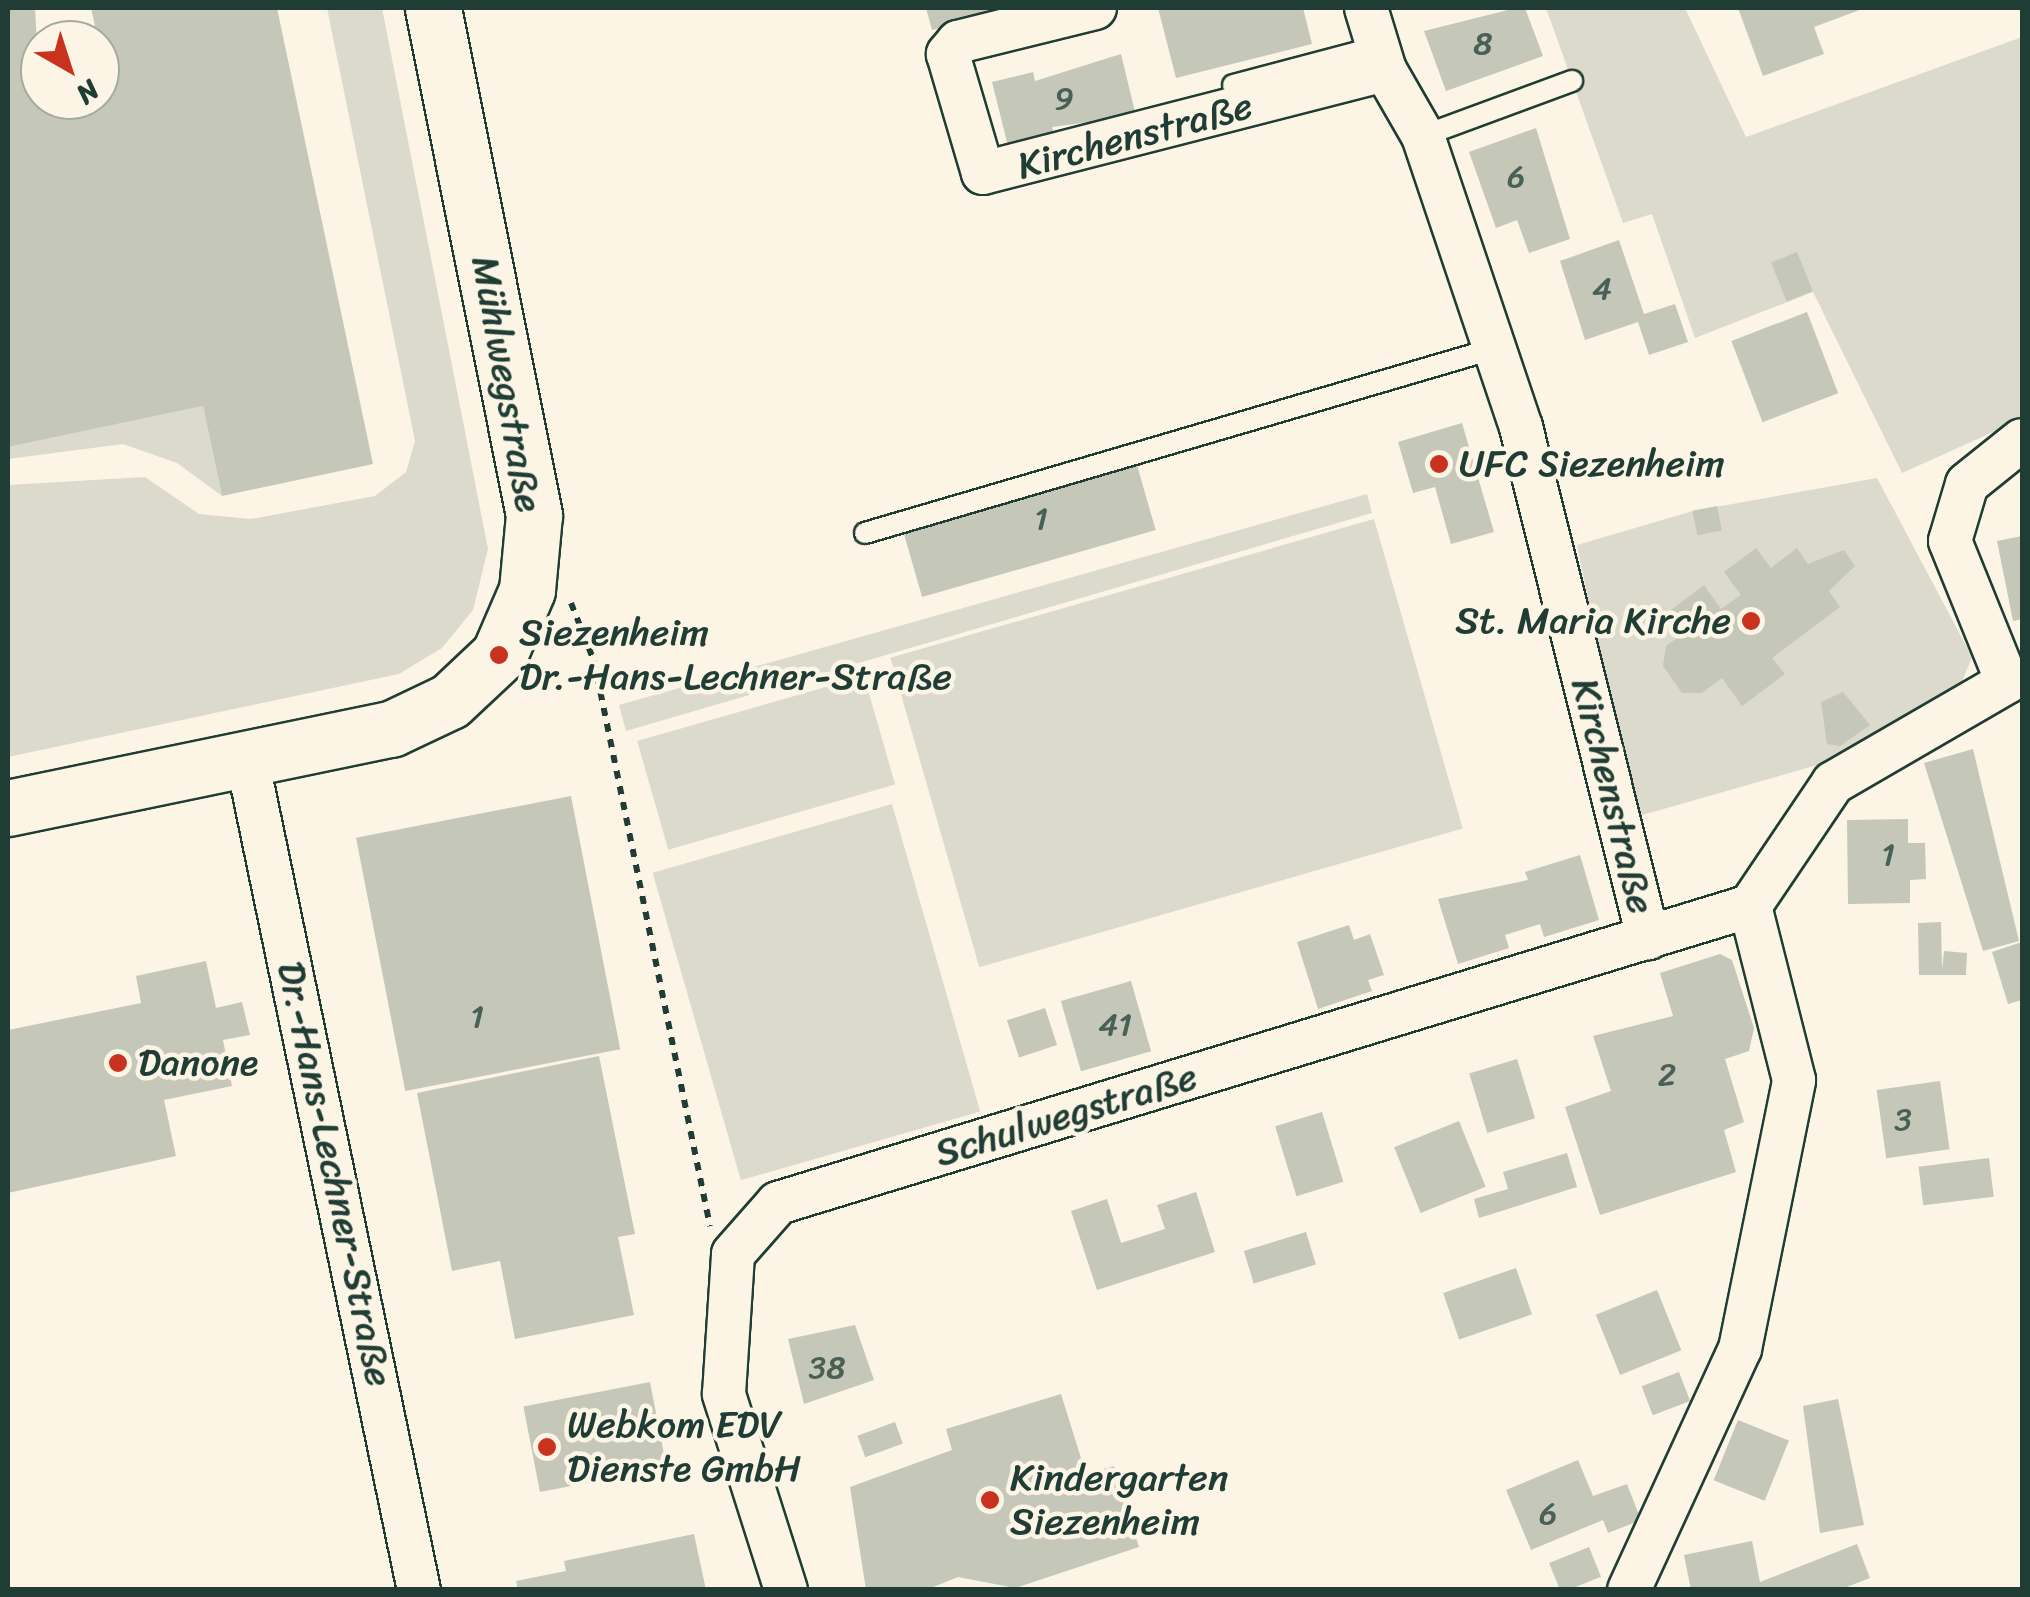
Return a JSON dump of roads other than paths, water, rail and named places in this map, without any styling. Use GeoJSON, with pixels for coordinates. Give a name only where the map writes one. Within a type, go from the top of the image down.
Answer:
{"type":"FeatureCollection","features":[{"type":"Feature","properties":{"kind":"street","name":"Mühlwegstraße"},"geometry":{"type":"LineString","coordinates":[[8,808],[391,729],[450,701],[499,655],[527,590],[530,479],[433,8]]}},
{"type":"Feature","properties":{"kind":"street","name":"Kirchenstraße"},"geometry":{"type":"LineString","coordinates":[[1094,8],[958,42],[948,54],[984,172],[1376,41],[1423,136],[1496,348],[1648,938]]}},
{"type":"Feature","properties":{"kind":"street"},"geometry":{"type":"LineString","coordinates":[[1629,1590],[1740,1350],[1794,1080],[1750,906],[1833,783],[2015,683],[1950,542],[1967,484],[2022,440]]}},
{"type":"Feature","properties":{"kind":"street","name":"Dr.-Hans-Lechner-Straße"},"geometry":{"type":"LineString","coordinates":[[247,759],[420,1590]]}},
{"type":"Feature","properties":{"kind":"street","name":"Schulwegstraße"},"geometry":{"type":"LineString","coordinates":[[786,1590],[724,1394],[733,1254],[778,1203],[1750,906]]}},
{"type":"Feature","properties":{"kind":"lane"},"geometry":{"type":"LineString","coordinates":[[1232,85],[1376,41]]}},
{"type":"Feature","properties":{"kind":"lane"},"geometry":{"type":"LineString","coordinates":[[1423,136],[1572,82]]}},
{"type":"Feature","properties":{"kind":"lane"},"geometry":{"type":"LineString","coordinates":[[865,533],[1496,348]]}},
{"type":"Feature","properties":{"kind":"place","name":"UFC Siezenheim"},"geometry":{"type":"Point","coordinates":[1439,464]}},
{"type":"Feature","properties":{"kind":"place","name":"St. Maria Kirche"},"geometry":{"type":"Point","coordinates":[1751,621]}},
{"type":"Feature","properties":{"kind":"place","name":"Siezenheim Dr.-Hans-Lechner-Straße"},"geometry":{"type":"Point","coordinates":[499,655]}},
{"type":"Feature","properties":{"kind":"place","name":"Danone"},"geometry":{"type":"Point","coordinates":[118,1063]}},
{"type":"Feature","properties":{"kind":"place","name":"Webkom EDV Dienste GmbH"},"geometry":{"type":"Point","coordinates":[547,1447]}},
{"type":"Feature","properties":{"kind":"place","name":"Kindergarten Siezenheim"},"geometry":{"type":"Point","coordinates":[990,1500]}}]}
